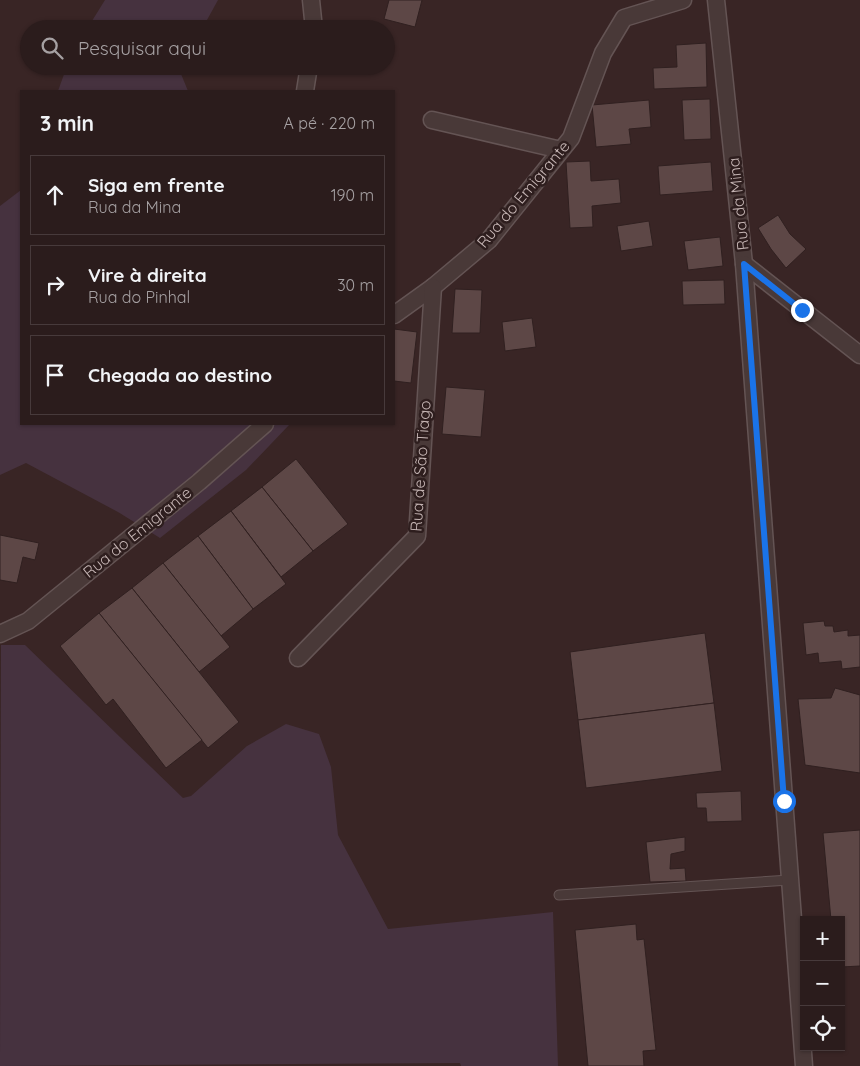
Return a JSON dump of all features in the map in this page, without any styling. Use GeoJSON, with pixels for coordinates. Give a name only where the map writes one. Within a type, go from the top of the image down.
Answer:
{"type":"FeatureCollection","features":[{"type":"Feature","properties":{"kind":"street"},"geometry":{"type":"LineString","coordinates":[[311,0],[313,20]]}},
{"type":"Feature","properties":{"kind":"street","name":"Rua do Emigrante"},"geometry":{"type":"LineString","coordinates":[[395,314],[433,287],[488,240],[561,150],[570,138],[603,53],[624,18],[682,0]]}},
{"type":"Feature","properties":{"kind":"street","name":"Rua da Mina"},"geometry":{"type":"LineString","coordinates":[[716,0],[744,264],[804,1066]]}},
{"type":"Feature","properties":{"kind":"street"},"geometry":{"type":"LineString","coordinates":[[305,90],[308,75]]}},
{"type":"Feature","properties":{"kind":"street"},"geometry":{"type":"LineString","coordinates":[[432,120],[561,150]]}},
{"type":"Feature","properties":{"kind":"street"},"geometry":{"type":"LineString","coordinates":[[744,264],[860,355]]}},
{"type":"Feature","properties":{"kind":"street","name":"Rua de São Tiago"},"geometry":{"type":"LineString","coordinates":[[298,658],[417,536],[433,287]]}},
{"type":"Feature","properties":{"kind":"street","name":"Rua do Emigrante"},"geometry":{"type":"LineString","coordinates":[[1,633],[28,622],[199,482],[264,425]]}},
{"type":"Feature","properties":{"kind":"lane"},"geometry":{"type":"LineString","coordinates":[[559,895],[790,880]]}},
{"type":"Feature","properties":{"kind":"shaded area"},"geometry":{"type":"Polygon","coordinates":[[[105,0],[218,0],[207,20],[93,20],[105,0]]]}},
{"type":"Feature","properties":{"kind":"shaded area"},"geometry":{"type":"Polygon","coordinates":[[[64,75],[181,75],[188,90],[58,90],[64,75]]]}},
{"type":"Feature","properties":{"kind":"shaded area"},"geometry":{"type":"Polygon","coordinates":[[[20,191],[20,425],[289,425],[246,470],[160,538],[118,512],[26,463],[0,475],[0,206],[20,191]]]}},
{"type":"Feature","properties":{"kind":"shaded area"},"geometry":{"type":"Polygon","coordinates":[[[1,645],[25,645],[183,798],[191,796],[247,746],[286,724],[319,734],[331,767],[338,835],[388,929],[553,912],[558,1066],[461,1066],[460,1063],[0,1066],[1,645]]]}},
{"type":"Feature","properties":{"kind":"building"},"geometry":{"type":"Polygon","coordinates":[[[389,0],[422,0],[415,27],[395,22],[395,20],[384,19],[389,0]]]}},
{"type":"Feature","properties":{"kind":"building"},"geometry":{"type":"Polygon","coordinates":[[[706,43],[707,87],[654,89],[653,68],[677,67],[676,45],[706,43]]]}},
{"type":"Feature","properties":{"kind":"building"},"geometry":{"type":"Polygon","coordinates":[[[710,99],[711,139],[684,140],[682,100],[710,99]]]}},
{"type":"Feature","properties":{"kind":"building"},"geometry":{"type":"Polygon","coordinates":[[[649,100],[651,127],[629,129],[631,144],[596,147],[592,105],[649,100]]]}},
{"type":"Feature","properties":{"kind":"building"},"geometry":{"type":"Polygon","coordinates":[[[590,161],[591,181],[619,179],[621,203],[592,206],[593,227],[570,228],[566,162],[590,161]]]}},
{"type":"Feature","properties":{"kind":"building"},"geometry":{"type":"Polygon","coordinates":[[[711,162],[713,191],[660,195],[658,166],[711,162]]]}},
{"type":"Feature","properties":{"kind":"building"},"geometry":{"type":"Polygon","coordinates":[[[778,215],[790,234],[806,249],[786,268],[758,228],[778,215]]]}},
{"type":"Feature","properties":{"kind":"building"},"geometry":{"type":"Polygon","coordinates":[[[649,221],[653,246],[621,251],[617,226],[649,221]]]}},
{"type":"Feature","properties":{"kind":"building"},"geometry":{"type":"Polygon","coordinates":[[[720,237],[723,266],[688,270],[684,241],[720,237]]]}},
{"type":"Feature","properties":{"kind":"building"},"geometry":{"type":"Polygon","coordinates":[[[724,280],[725,304],[683,305],[682,281],[724,280]]]}},
{"type":"Feature","properties":{"kind":"building"},"geometry":{"type":"Polygon","coordinates":[[[455,289],[482,290],[480,333],[452,333],[455,289]]]}},
{"type":"Feature","properties":{"kind":"building"},"geometry":{"type":"Polygon","coordinates":[[[532,318],[536,347],[505,351],[502,322],[532,318]]]}},
{"type":"Feature","properties":{"kind":"building"},"geometry":{"type":"Polygon","coordinates":[[[395,329],[417,332],[411,383],[395,381],[395,329]]]}},
{"type":"Feature","properties":{"kind":"building"},"geometry":{"type":"Polygon","coordinates":[[[446,387],[485,390],[481,437],[442,434],[446,387]]]}},
{"type":"Feature","properties":{"kind":"building"},"geometry":{"type":"Polygon","coordinates":[[[296,459],[348,524],[313,551],[262,487],[296,459]]]}},
{"type":"Feature","properties":{"kind":"building"},"geometry":{"type":"Polygon","coordinates":[[[262,487],[313,551],[281,577],[231,511],[262,487]]]}},
{"type":"Feature","properties":{"kind":"building"},"geometry":{"type":"Polygon","coordinates":[[[231,511],[286,584],[253,609],[198,536],[231,511]]]}},
{"type":"Feature","properties":{"kind":"building"},"geometry":{"type":"Polygon","coordinates":[[[0,535],[39,543],[35,560],[23,557],[17,583],[0,580],[0,535]]]}},
{"type":"Feature","properties":{"kind":"building"},"geometry":{"type":"Polygon","coordinates":[[[198,536],[253,609],[221,636],[163,563],[198,536]]]}},
{"type":"Feature","properties":{"kind":"building"},"geometry":{"type":"Polygon","coordinates":[[[163,563],[230,647],[199,672],[132,588],[163,563]]]}},
{"type":"Feature","properties":{"kind":"building"},"geometry":{"type":"Polygon","coordinates":[[[132,588],[239,722],[208,748],[99,613],[132,588]]]}},
{"type":"Feature","properties":{"kind":"building"},"geometry":{"type":"Polygon","coordinates":[[[99,613],[202,740],[166,768],[113,699],[106,705],[60,646],[99,613]]]}},
{"type":"Feature","properties":{"kind":"building"},"geometry":{"type":"Polygon","coordinates":[[[824,621],[825,626],[833,626],[834,632],[848,630],[848,636],[860,635],[860,667],[842,669],[841,661],[819,663],[818,653],[806,655],[803,623],[824,621]]]}},
{"type":"Feature","properties":{"kind":"building"},"geometry":{"type":"Polygon","coordinates":[[[705,633],[714,703],[578,720],[570,652],[705,633]]]}},
{"type":"Feature","properties":{"kind":"building"},"geometry":{"type":"Polygon","coordinates":[[[835,688],[860,695],[860,773],[805,765],[798,699],[831,698],[835,688]]]}},
{"type":"Feature","properties":{"kind":"building"},"geometry":{"type":"Polygon","coordinates":[[[714,703],[722,771],[586,788],[578,720],[714,703]]]}},
{"type":"Feature","properties":{"kind":"building"},"geometry":{"type":"Polygon","coordinates":[[[741,791],[742,821],[707,822],[706,808],[697,808],[696,793],[741,791]]]}},
{"type":"Feature","properties":{"kind":"building"},"geometry":{"type":"Polygon","coordinates":[[[860,830],[860,966],[845,967],[845,916],[831,916],[823,833],[860,830]]]}},
{"type":"Feature","properties":{"kind":"building"},"geometry":{"type":"Polygon","coordinates":[[[685,837],[685,851],[671,854],[670,869],[685,868],[686,881],[650,882],[646,842],[685,837]]]}},
{"type":"Feature","properties":{"kind":"building"},"geometry":{"type":"Polygon","coordinates":[[[636,924],[637,940],[644,939],[656,1050],[643,1051],[644,1066],[588,1066],[575,930],[636,924]]]}},
{"type":"Feature","properties":{"kind":"route"},"geometry":{"type":"LineString","coordinates":[[784,801],[744,264],[802,310]]}}]}
